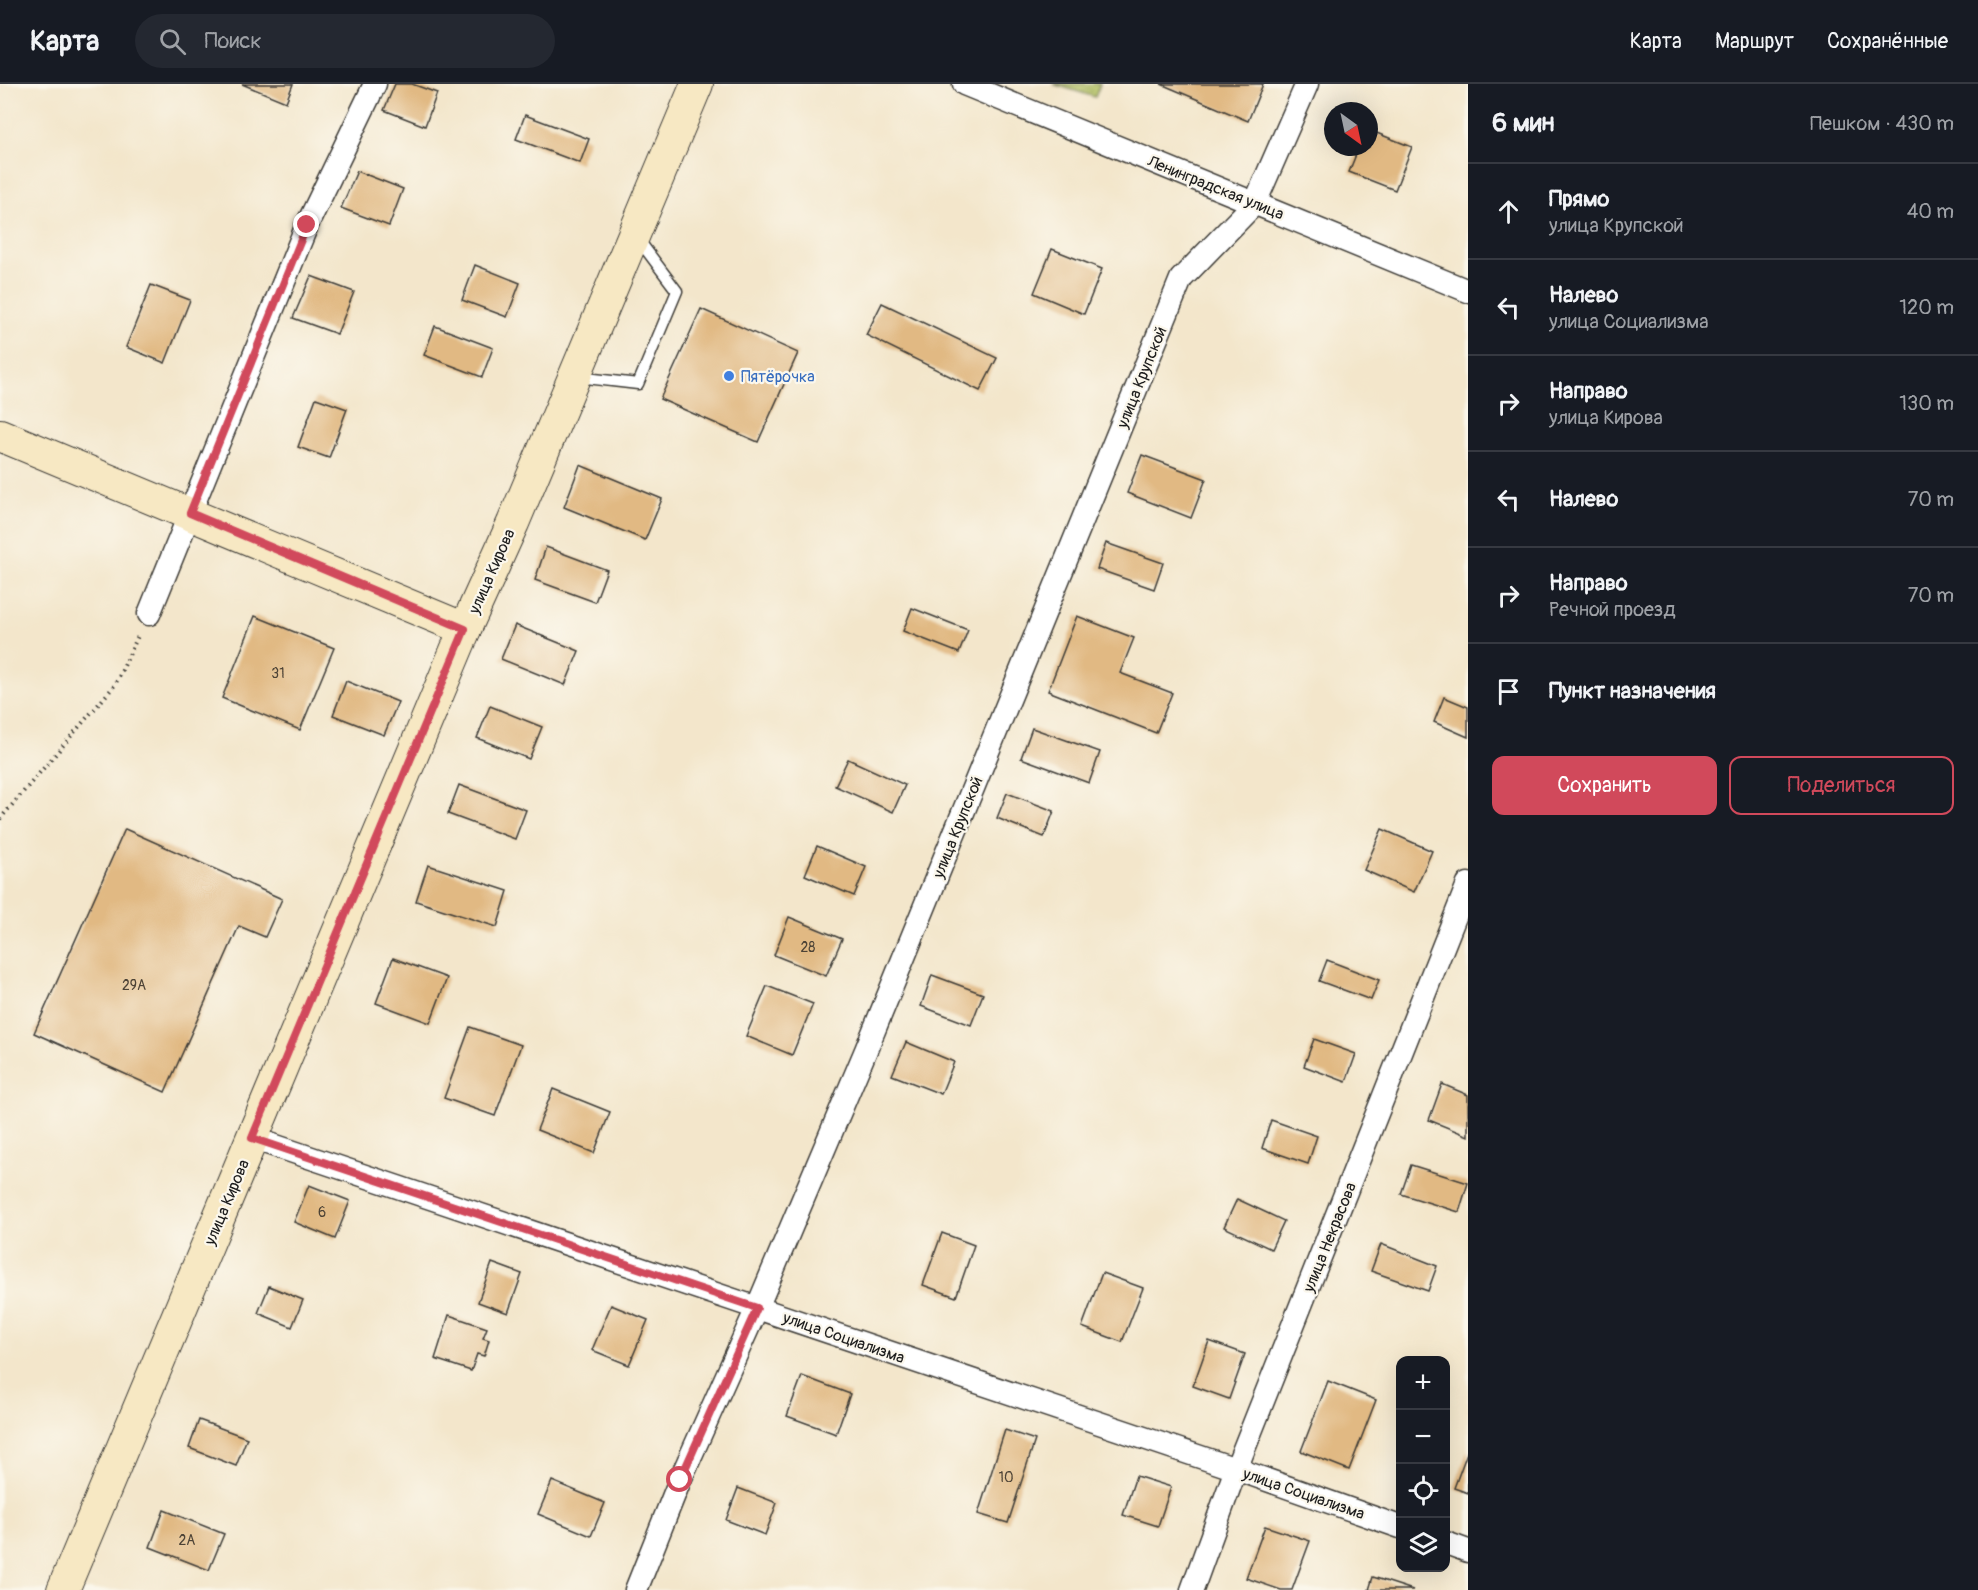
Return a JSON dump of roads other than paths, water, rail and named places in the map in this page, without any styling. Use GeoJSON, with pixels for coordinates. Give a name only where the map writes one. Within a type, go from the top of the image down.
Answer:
{"type":"FeatureCollection","features":[{"type":"Feature","properties":{"kind":"main road","name":"улица Кирова"},"geometry":{"type":"LineString","coordinates":[[63,1590],[465,629],[513,523],[697,84]]}},
{"type":"Feature","properties":{"kind":"main road"},"geometry":{"type":"LineString","coordinates":[[0,435],[465,629]]}},
{"type":"Feature","properties":{"kind":"street"},"geometry":{"type":"LineString","coordinates":[[149,614],[307,225],[375,84]]}},
{"type":"Feature","properties":{"kind":"street","name":"Ленинградская улица"},"geometry":{"type":"LineString","coordinates":[[964,84],[1468,291]]}},
{"type":"Feature","properties":{"kind":"street","name":"улица Крупской"},"geometry":{"type":"LineString","coordinates":[[636,1590],[680,1480],[757,1308],[866,1050],[1182,279],[1255,203],[1307,84]]}},
{"type":"Feature","properties":{"kind":"street","name":"улица Некрасова"},"geometry":{"type":"LineString","coordinates":[[1192,1590],[1236,1469],[1468,884]]}},
{"type":"Feature","properties":{"kind":"street","name":"улица Социализма"},"geometry":{"type":"LineString","coordinates":[[252,1138],[1236,1469],[1396,1525]]}},
{"type":"Feature","properties":{"kind":"street"},"geometry":{"type":"LineString","coordinates":[[1450,1544],[1468,1551]]}},
{"type":"Feature","properties":{"kind":"lane"},"geometry":{"type":"LineString","coordinates":[[574,376],[638,384],[677,291],[634,234]]}},
{"type":"Feature","properties":{"kind":"place","name":"Пятёрочка"},"geometry":{"type":"Point","coordinates":[729,376]}}]}
